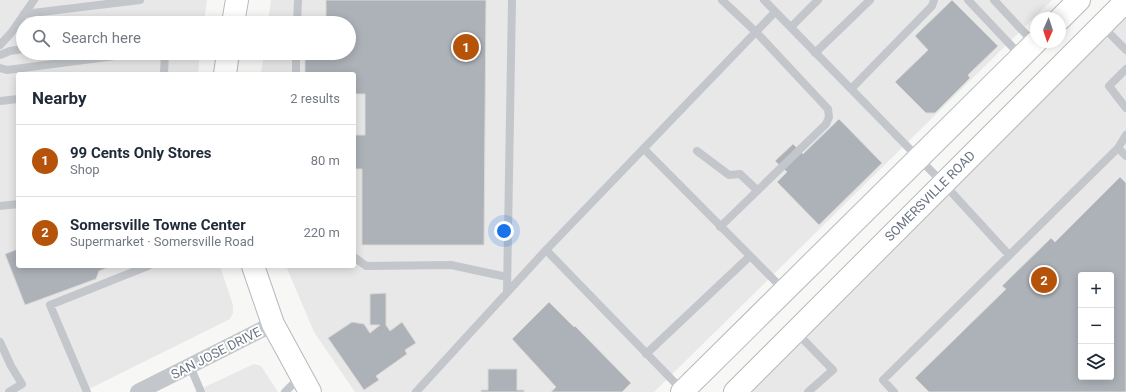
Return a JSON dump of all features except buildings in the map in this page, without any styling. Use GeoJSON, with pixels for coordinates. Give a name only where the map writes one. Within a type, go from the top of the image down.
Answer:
{"type":"FeatureCollection","features":[{"type":"Feature","properties":{"kind":"main road"},"geometry":{"type":"LineString","coordinates":[[234,16],[237,0]]}},
{"type":"Feature","properties":{"kind":"main road"},"geometry":{"type":"LineString","coordinates":[[1066,12],[1079,0]]}},
{"type":"Feature","properties":{"kind":"main road","name":"SOMERSVILLE ROAD"},"geometry":{"type":"LineString","coordinates":[[735,392],[1126,1]]}},
{"type":"Feature","properties":{"kind":"main road"},"geometry":{"type":"LineString","coordinates":[[683,392],[1030,48]]}},
{"type":"Feature","properties":{"kind":"main road"},"geometry":{"type":"LineString","coordinates":[[225,72],[227,60]]}},
{"type":"Feature","properties":{"kind":"main road"},"geometry":{"type":"LineString","coordinates":[[254,268],[273,324],[306,384]]}},
{"type":"Feature","properties":{"kind":"street","name":"SAN JOSE DRIVE"},"geometry":{"type":"LineString","coordinates":[[138,392],[273,324]]}},
{"type":"Feature","properties":{"kind":"lane"},"geometry":{"type":"LineString","coordinates":[[24,14],[34,0]]}},
{"type":"Feature","properties":{"kind":"lane"},"geometry":{"type":"LineString","coordinates":[[24,14],[140,0]]}},
{"type":"Feature","properties":{"kind":"lane"},"geometry":{"type":"LineString","coordinates":[[298,0],[298,16]]}},
{"type":"Feature","properties":{"kind":"lane"},"geometry":{"type":"LineString","coordinates":[[507,292],[512,0]]}},
{"type":"Feature","properties":{"kind":"lane"},"geometry":{"type":"LineString","coordinates":[[720,226],[826,124],[829,116],[828,109],[756,32],[722,0]]}},
{"type":"Feature","properties":{"kind":"lane"},"geometry":{"type":"LineString","coordinates":[[764,0],[943,183],[1009,255]]}},
{"type":"Feature","properties":{"kind":"lane"},"geometry":{"type":"LineString","coordinates":[[791,27],[818,0]]}},
{"type":"Feature","properties":{"kind":"lane"},"geometry":{"type":"LineString","coordinates":[[815,53],[870,0]]}},
{"type":"Feature","properties":{"kind":"lane"},"geometry":{"type":"LineString","coordinates":[[850,89],[932,6],[934,0]]}},
{"type":"Feature","properties":{"kind":"lane"},"geometry":{"type":"LineString","coordinates":[[968,0],[1030,46]]}},
{"type":"Feature","properties":{"kind":"lane"},"geometry":{"type":"LineString","coordinates":[[994,0],[1030,46]]}},
{"type":"Feature","properties":{"kind":"lane"},"geometry":{"type":"LineString","coordinates":[[416,392],[546,250],[775,12]]}},
{"type":"Feature","properties":{"kind":"lane"},"geometry":{"type":"LineString","coordinates":[[0,44],[16,26]]}},
{"type":"Feature","properties":{"kind":"lane"},"geometry":{"type":"LineString","coordinates":[[1101,26],[1126,50]]}},
{"type":"Feature","properties":{"kind":"lane"},"geometry":{"type":"LineString","coordinates":[[0,35],[11,33]]}},
{"type":"Feature","properties":{"kind":"lane"},"geometry":{"type":"LineString","coordinates":[[0,55],[16,50]]}},
{"type":"Feature","properties":{"kind":"lane"},"geometry":{"type":"LineString","coordinates":[[0,68],[7,70],[84,60]]}},
{"type":"Feature","properties":{"kind":"lane"},"geometry":{"type":"LineString","coordinates":[[164,72],[165,60]]}},
{"type":"Feature","properties":{"kind":"lane"},"geometry":{"type":"LineString","coordinates":[[296,60],[296,72]]}},
{"type":"Feature","properties":{"kind":"lane"},"geometry":{"type":"LineString","coordinates":[[1126,69],[1110,86],[1126,108]]}},
{"type":"Feature","properties":{"kind":"lane"},"geometry":{"type":"LineString","coordinates":[[0,101],[16,99]]}},
{"type":"Feature","properties":{"kind":"lane"},"geometry":{"type":"LineString","coordinates":[[894,392],[883,380],[1118,148],[1126,135]]}},
{"type":"Feature","properties":{"kind":"lane"},"geometry":{"type":"LineString","coordinates":[[1118,148],[1126,156]]}},
{"type":"Feature","properties":{"kind":"lane"},"geometry":{"type":"LineString","coordinates":[[644,149],[784,291]]}},
{"type":"Feature","properties":{"kind":"lane"},"geometry":{"type":"LineString","coordinates":[[697,151],[730,175],[740,174],[757,190]]}},
{"type":"Feature","properties":{"kind":"lane"},"geometry":{"type":"LineString","coordinates":[[0,206],[16,204]]}},
{"type":"Feature","properties":{"kind":"lane"},"geometry":{"type":"LineString","coordinates":[[546,250],[683,392]]}},
{"type":"Feature","properties":{"kind":"lane"},"geometry":{"type":"LineString","coordinates":[[646,354],[750,257]]}},
{"type":"Feature","properties":{"kind":"lane"},"geometry":{"type":"LineString","coordinates":[[356,258],[366,266],[451,265],[507,277]]}},
{"type":"Feature","properties":{"kind":"lane"},"geometry":{"type":"LineString","coordinates":[[87,392],[50,305],[143,268]]}},
{"type":"Feature","properties":{"kind":"lane"},"geometry":{"type":"LineString","coordinates":[[795,332],[833,370],[808,392]]}},
{"type":"Feature","properties":{"kind":"lane"},"geometry":{"type":"LineString","coordinates":[[0,342],[11,366],[22,384],[9,392]]}},
{"type":"Feature","properties":{"kind":"lane"},"geometry":{"type":"LineString","coordinates":[[190,366],[201,392]]}},
{"type":"Feature","properties":{"kind":"lane"},"geometry":{"type":"LineString","coordinates":[[285,392],[306,384]]}},
{"type":"Feature","properties":{"kind":"shaded area"},"geometry":{"type":"Polygon","coordinates":[[[0,0],[207,0],[205,16],[16,16],[16,60],[199,60],[198,72],[16,72],[16,268],[221,268],[233,305],[233,313],[230,319],[83,392],[0,392],[0,0]]]}},
{"type":"Feature","properties":{"kind":"shaded area"},"geometry":{"type":"Polygon","coordinates":[[[271,0],[1052,0],[1040,12],[1030,12],[1030,22],[654,392],[355,392],[314,332],[287,268],[356,268],[356,72],[261,72],[263,60],[356,60],[356,16],[269,16],[271,0]]]}},
{"type":"Feature","properties":{"kind":"shaded area"},"geometry":{"type":"Polygon","coordinates":[[[1126,1],[1126,392],[735,392],[1126,1]]]}},
{"type":"Feature","properties":{"kind":"shaded area"},"geometry":{"type":"Polygon","coordinates":[[[254,364],[261,366],[278,392],[194,392],[254,364]]]}},
{"type":"Feature","properties":{"kind":"place","name":"99 Cents Only Stores"},"geometry":{"type":"Point","coordinates":[466,47]}},
{"type":"Feature","properties":{"kind":"place","name":"Somersville Towne Center"},"geometry":{"type":"Point","coordinates":[1044,280]}}]}
